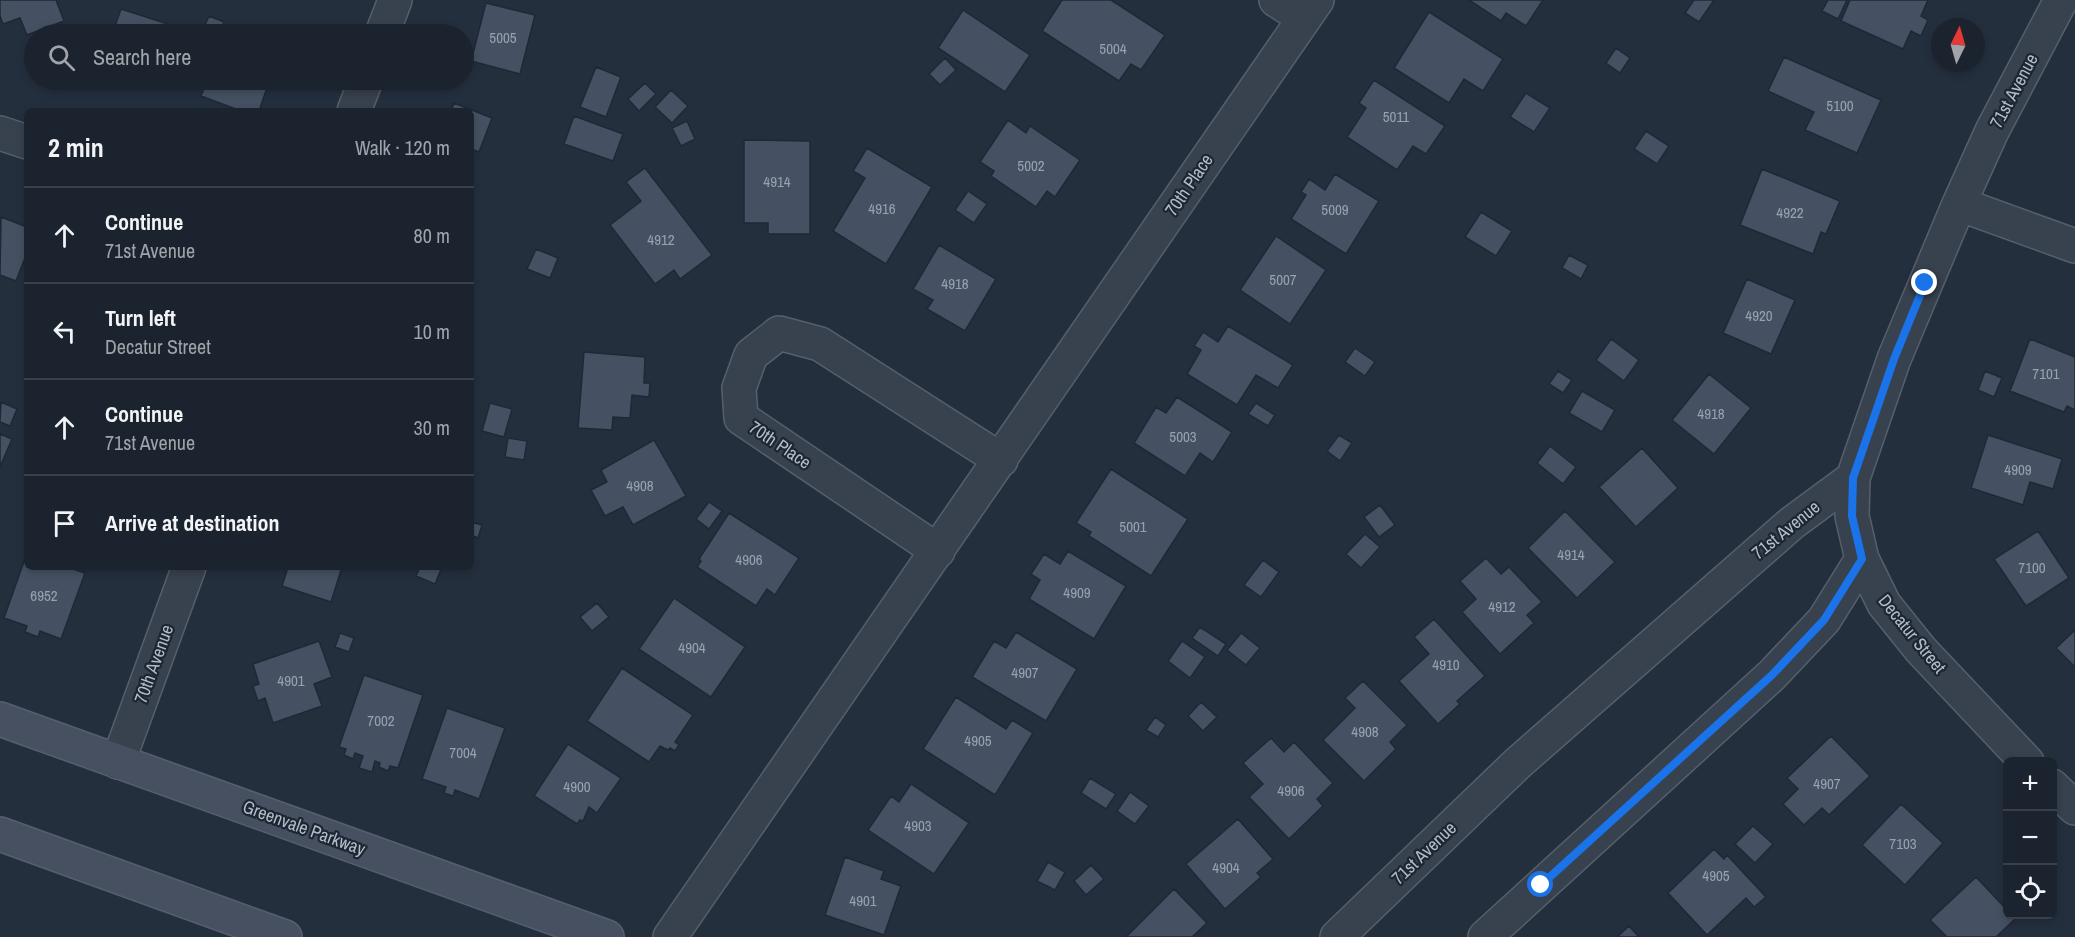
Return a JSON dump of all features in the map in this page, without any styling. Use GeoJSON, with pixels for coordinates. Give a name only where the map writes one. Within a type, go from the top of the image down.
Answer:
{"type":"FeatureCollection","features":[{"type":"Feature","properties":{"kind":"street"},"geometry":{"type":"LineString","coordinates":[[386,24],[395,0]]}},
{"type":"Feature","properties":{"kind":"street"},"geometry":{"type":"LineString","coordinates":[[1276,0],[1310,9]]}},
{"type":"Feature","properties":{"kind":"street","name":"71st Avenue"},"geometry":{"type":"LineString","coordinates":[[1337,937],[1518,763],[1792,523],[1853,478],[1894,359],[1959,204],[1992,131],[2061,0]]}},
{"type":"Feature","properties":{"kind":"street","name":"70th Place"},"geometry":{"type":"LineString","coordinates":[[670,937],[1310,9]]}},
{"type":"Feature","properties":{"kind":"street"},"geometry":{"type":"LineString","coordinates":[[355,108],[362,90]]}},
{"type":"Feature","properties":{"kind":"street"},"geometry":{"type":"LineString","coordinates":[[0,133],[24,141]]}},
{"type":"Feature","properties":{"kind":"street"},"geometry":{"type":"LineString","coordinates":[[1959,204],[2075,246]]}},
{"type":"Feature","properties":{"kind":"street","name":"70th Place"},"geometry":{"type":"LineString","coordinates":[[938,551],[741,418],[739,388],[751,355],[779,333],[820,344],[1001,460]]}},
{"type":"Feature","properties":{"kind":"street","name":"Decatur Street"},"geometry":{"type":"LineString","coordinates":[[1853,478],[1852,516],[1862,559],[1884,604],[1921,650],[2022,757]]}},
{"type":"Feature","properties":{"kind":"street"},"geometry":{"type":"LineString","coordinates":[[1485,937],[1772,675],[1824,620],[1862,559]]}},
{"type":"Feature","properties":{"kind":"street","name":"70th Avenue"},"geometry":{"type":"LineString","coordinates":[[118,762],[188,570]]}},
{"type":"Feature","properties":{"kind":"street","name":"Greenvale Parkway"},"geometry":{"type":"LineString","coordinates":[[0,719],[607,937]]}},
{"type":"Feature","properties":{"kind":"street"},"geometry":{"type":"LineString","coordinates":[[2057,791],[2075,808]]}},
{"type":"Feature","properties":{"kind":"street"},"geometry":{"type":"LineString","coordinates":[[0,834],[285,937]]}},
{"type":"Feature","properties":{"kind":"building"},"geometry":{"type":"Polygon","coordinates":[[[0,0],[56,0],[64,21],[56,24],[24,24],[24,28],[20,18],[3,24],[0,16],[0,0]]]}},
{"type":"Feature","properties":{"kind":"building"},"geometry":{"type":"Polygon","coordinates":[[[1062,0],[1111,0],[1165,35],[1141,70],[1131,64],[1119,81],[1042,31],[1062,0]]]}},
{"type":"Feature","properties":{"kind":"building"},"geometry":{"type":"Polygon","coordinates":[[[1469,0],[1543,0],[1526,26],[1506,13],[1501,21],[1469,0]]]}},
{"type":"Feature","properties":{"kind":"building"},"geometry":{"type":"Polygon","coordinates":[[[1694,0],[1714,0],[1699,22],[1685,13],[1694,0]]]}},
{"type":"Feature","properties":{"kind":"building"},"geometry":{"type":"Polygon","coordinates":[[[1828,0],[1847,0],[1838,19],[1822,11],[1828,0]]]}},
{"type":"Feature","properties":{"kind":"building"},"geometry":{"type":"Polygon","coordinates":[[[1850,0],[1928,0],[1921,16],[1928,20],[1921,36],[1911,31],[1903,49],[1841,21],[1850,0]]]}},
{"type":"Feature","properties":{"kind":"building"},"geometry":{"type":"Polygon","coordinates":[[[486,3],[535,15],[520,74],[474,62],[474,49],[486,3]]]}},
{"type":"Feature","properties":{"kind":"building"},"geometry":{"type":"Polygon","coordinates":[[[121,9],[168,24],[116,24],[121,9]]]}},
{"type":"Feature","properties":{"kind":"building"},"geometry":{"type":"Polygon","coordinates":[[[963,10],[1030,55],[1005,92],[938,48],[963,10]]]}},
{"type":"Feature","properties":{"kind":"building"},"geometry":{"type":"Polygon","coordinates":[[[1429,12],[1503,59],[1483,91],[1464,79],[1449,103],[1394,68],[1429,12]]]}},
{"type":"Feature","properties":{"kind":"building"},"geometry":{"type":"Polygon","coordinates":[[[209,16],[224,22],[223,24],[205,24],[209,16]]]}},
{"type":"Feature","properties":{"kind":"building"},"geometry":{"type":"Polygon","coordinates":[[[1616,48],[1630,58],[1620,73],[1606,63],[1616,48]]]}},
{"type":"Feature","properties":{"kind":"building"},"geometry":{"type":"Polygon","coordinates":[[[1784,57],[1881,100],[1857,153],[1805,130],[1814,112],[1768,91],[1784,57]]]}},
{"type":"Feature","properties":{"kind":"building"},"geometry":{"type":"Polygon","coordinates":[[[945,58],[956,70],[940,85],[929,74],[945,58]]]}},
{"type":"Feature","properties":{"kind":"building"},"geometry":{"type":"Polygon","coordinates":[[[596,67],[621,77],[606,117],[580,107],[596,67]]]}},
{"type":"Feature","properties":{"kind":"building"},"geometry":{"type":"Polygon","coordinates":[[[1374,80],[1445,126],[1426,154],[1413,146],[1397,170],[1347,137],[1366,108],[1359,103],[1374,80]]]}},
{"type":"Feature","properties":{"kind":"building"},"geometry":{"type":"Polygon","coordinates":[[[645,83],[656,94],[639,111],[628,99],[645,83]]]}},
{"type":"Feature","properties":{"kind":"building"},"geometry":{"type":"Polygon","coordinates":[[[203,90],[266,90],[260,108],[233,108],[201,96],[203,90]]]}},
{"type":"Feature","properties":{"kind":"building"},"geometry":{"type":"Polygon","coordinates":[[[671,90],[688,106],[672,123],[655,107],[671,90]]]}},
{"type":"Feature","properties":{"kind":"building"},"geometry":{"type":"Polygon","coordinates":[[[1526,93],[1550,108],[1534,132],[1510,117],[1526,93]]]}},
{"type":"Feature","properties":{"kind":"building"},"geometry":{"type":"Polygon","coordinates":[[[454,103],[467,108],[452,108],[454,103]]]}},
{"type":"Feature","properties":{"kind":"building"},"geometry":{"type":"Polygon","coordinates":[[[474,111],[492,118],[479,152],[474,150],[474,111]]]}},
{"type":"Feature","properties":{"kind":"building"},"geometry":{"type":"Polygon","coordinates":[[[574,116],[623,134],[613,161],[564,144],[574,116]]]}},
{"type":"Feature","properties":{"kind":"building"},"geometry":{"type":"Polygon","coordinates":[[[1008,120],[1026,133],[1030,126],[1080,160],[1055,197],[1047,191],[1036,207],[991,176],[994,171],[980,162],[1008,120]]]}},
{"type":"Feature","properties":{"kind":"building"},"geometry":{"type":"Polygon","coordinates":[[[687,121],[695,139],[681,146],[672,128],[687,121]]]}},
{"type":"Feature","properties":{"kind":"building"},"geometry":{"type":"Polygon","coordinates":[[[1646,131],[1669,146],[1657,164],[1634,149],[1646,131]]]}},
{"type":"Feature","properties":{"kind":"building"},"geometry":{"type":"Polygon","coordinates":[[[744,140],[810,141],[810,234],[768,234],[768,223],[744,223],[744,140]]]}},
{"type":"Feature","properties":{"kind":"building"},"geometry":{"type":"Polygon","coordinates":[[[867,148],[932,187],[886,264],[833,231],[865,178],[853,171],[867,148]]]}},
{"type":"Feature","properties":{"kind":"building"},"geometry":{"type":"Polygon","coordinates":[[[645,168],[712,255],[680,279],[674,270],[655,284],[610,225],[641,201],[626,182],[645,168]]]}},
{"type":"Feature","properties":{"kind":"building"},"geometry":{"type":"Polygon","coordinates":[[[1762,169],[1840,201],[1826,234],[1821,232],[1813,254],[1740,225],[1762,169]]]}},
{"type":"Feature","properties":{"kind":"building"},"geometry":{"type":"Polygon","coordinates":[[[1335,174],[1379,201],[1346,254],[1291,219],[1306,195],[1301,192],[1309,179],[1325,190],[1335,174]]]}},
{"type":"Feature","properties":{"kind":"building"},"geometry":{"type":"Polygon","coordinates":[[[968,191],[987,204],[974,223],[955,210],[968,191]]]}},
{"type":"Feature","properties":{"kind":"building"},"geometry":{"type":"Polygon","coordinates":[[[1481,212],[1512,231],[1496,256],[1465,237],[1481,212]]]}},
{"type":"Feature","properties":{"kind":"building"},"geometry":{"type":"Polygon","coordinates":[[[1,217],[24,226],[24,261],[16,281],[0,275],[1,217]]]}},
{"type":"Feature","properties":{"kind":"building"},"geometry":{"type":"Polygon","coordinates":[[[1276,236],[1326,270],[1290,324],[1240,290],[1276,236]]]}},
{"type":"Feature","properties":{"kind":"building"},"geometry":{"type":"Polygon","coordinates":[[[939,245],[996,279],[965,331],[927,309],[933,300],[913,289],[939,245]]]}},
{"type":"Feature","properties":{"kind":"building"},"geometry":{"type":"Polygon","coordinates":[[[536,249],[558,258],[550,278],[527,269],[536,249]]]}},
{"type":"Feature","properties":{"kind":"building"},"geometry":{"type":"Polygon","coordinates":[[[1569,255],[1588,265],[1581,279],[1562,268],[1569,255]]]}},
{"type":"Feature","properties":{"kind":"building"},"geometry":{"type":"Polygon","coordinates":[[[1747,279],[1795,300],[1771,354],[1723,333],[1747,279]]]}},
{"type":"Feature","properties":{"kind":"building"},"geometry":{"type":"Polygon","coordinates":[[[1228,326],[1293,365],[1278,388],[1256,375],[1237,405],[1187,374],[1201,350],[1194,346],[1203,332],[1218,342],[1228,326]]]}},
{"type":"Feature","properties":{"kind":"building"},"geometry":{"type":"Polygon","coordinates":[[[1611,339],[1639,360],[1624,381],[1596,360],[1611,339]]]}},
{"type":"Feature","properties":{"kind":"building"},"geometry":{"type":"Polygon","coordinates":[[[2030,339],[2075,357],[2075,410],[2067,406],[2064,412],[2010,391],[2030,339]]]}},
{"type":"Feature","properties":{"kind":"building"},"geometry":{"type":"Polygon","coordinates":[[[1355,348],[1375,362],[1365,376],[1345,362],[1355,348]]]}},
{"type":"Feature","properties":{"kind":"building"},"geometry":{"type":"Polygon","coordinates":[[[584,352],[645,357],[644,383],[650,383],[649,397],[632,395],[630,418],[613,417],[612,430],[578,428],[584,352]]]}},
{"type":"Feature","properties":{"kind":"building"},"geometry":{"type":"Polygon","coordinates":[[[1558,371],[1572,380],[1563,393],[1549,384],[1558,371]]]}},
{"type":"Feature","properties":{"kind":"building"},"geometry":{"type":"Polygon","coordinates":[[[1985,371],[2002,378],[1994,397],[1978,390],[1985,371]]]}},
{"type":"Feature","properties":{"kind":"building"},"geometry":{"type":"Polygon","coordinates":[[[1709,374],[1751,408],[1714,454],[1672,420],[1709,374]]]}},
{"type":"Feature","properties":{"kind":"building"},"geometry":{"type":"Polygon","coordinates":[[[1582,391],[1615,410],[1602,432],[1569,413],[1582,391]]]}},
{"type":"Feature","properties":{"kind":"building"},"geometry":{"type":"Polygon","coordinates":[[[1177,397],[1232,432],[1213,462],[1200,453],[1185,476],[1134,443],[1156,407],[1166,413],[1177,397]]]}},
{"type":"Feature","properties":{"kind":"building"},"geometry":{"type":"Polygon","coordinates":[[[1,402],[17,409],[10,426],[0,422],[1,402]]]}},
{"type":"Feature","properties":{"kind":"building"},"geometry":{"type":"Polygon","coordinates":[[[490,403],[512,409],[504,437],[482,431],[490,403]]]}},
{"type":"Feature","properties":{"kind":"building"},"geometry":{"type":"Polygon","coordinates":[[[1256,403],[1275,415],[1268,426],[1248,414],[1256,403]]]}},
{"type":"Feature","properties":{"kind":"building"},"geometry":{"type":"Polygon","coordinates":[[[0,434],[12,439],[0,467],[0,434]]]}},
{"type":"Feature","properties":{"kind":"building"},"geometry":{"type":"Polygon","coordinates":[[[1339,435],[1352,443],[1340,461],[1327,451],[1339,435]]]}},
{"type":"Feature","properties":{"kind":"building"},"geometry":{"type":"Polygon","coordinates":[[[1988,435],[2062,459],[2053,489],[2030,482],[2023,505],[1971,488],[1988,435]]]}},
{"type":"Feature","properties":{"kind":"building"},"geometry":{"type":"Polygon","coordinates":[[[508,438],[527,441],[524,460],[505,457],[508,438]]]}},
{"type":"Feature","properties":{"kind":"building"},"geometry":{"type":"Polygon","coordinates":[[[654,440],[686,496],[633,525],[623,507],[605,516],[591,490],[607,482],[601,470],[654,440]]]}},
{"type":"Feature","properties":{"kind":"building"},"geometry":{"type":"Polygon","coordinates":[[[1550,446],[1576,467],[1563,484],[1537,463],[1550,446]]]}},
{"type":"Feature","properties":{"kind":"building"},"geometry":{"type":"Polygon","coordinates":[[[1642,448],[1678,488],[1636,527],[1599,487],[1642,448]]]}},
{"type":"Feature","properties":{"kind":"building"},"geometry":{"type":"Polygon","coordinates":[[[1111,469],[1188,519],[1151,576],[1089,536],[1091,532],[1076,523],[1111,469]]]}},
{"type":"Feature","properties":{"kind":"building"},"geometry":{"type":"Polygon","coordinates":[[[709,502],[722,511],[709,529],[696,519],[709,502]]]}},
{"type":"Feature","properties":{"kind":"building"},"geometry":{"type":"Polygon","coordinates":[[[1380,505],[1395,525],[1379,537],[1364,517],[1380,505]]]}},
{"type":"Feature","properties":{"kind":"building"},"geometry":{"type":"Polygon","coordinates":[[[1565,511],[1615,562],[1577,598],[1528,548],[1565,511]]]}},
{"type":"Feature","properties":{"kind":"building"},"geometry":{"type":"Polygon","coordinates":[[[729,513],[799,558],[775,595],[767,589],[756,606],[697,567],[701,561],[699,559],[729,513]]]}},
{"type":"Feature","properties":{"kind":"building"},"geometry":{"type":"Polygon","coordinates":[[[474,523],[482,525],[478,538],[474,536],[474,523]]]}},
{"type":"Feature","properties":{"kind":"building"},"geometry":{"type":"Polygon","coordinates":[[[2038,531],[2069,578],[2026,606],[1994,559],[2038,531]]]}},
{"type":"Feature","properties":{"kind":"building"},"geometry":{"type":"Polygon","coordinates":[[[1365,534],[1380,547],[1361,568],[1346,554],[1365,534]]]}},
{"type":"Feature","properties":{"kind":"building"},"geometry":{"type":"Polygon","coordinates":[[[1068,551],[1126,586],[1094,639],[1029,599],[1040,580],[1031,574],[1044,554],[1060,564],[1068,551]]]}},
{"type":"Feature","properties":{"kind":"building"},"geometry":{"type":"Polygon","coordinates":[[[1486,558],[1501,574],[1509,567],[1542,602],[1527,615],[1534,623],[1500,654],[1462,612],[1476,599],[1460,581],[1486,558]]]}},
{"type":"Feature","properties":{"kind":"building"},"geometry":{"type":"Polygon","coordinates":[[[1263,560],[1279,572],[1261,597],[1244,585],[1263,560]]]}},
{"type":"Feature","properties":{"kind":"building"},"geometry":{"type":"Polygon","coordinates":[[[24,561],[24,570],[76,570],[85,573],[61,639],[40,631],[38,637],[25,632],[27,626],[4,618],[24,561]]]}},
{"type":"Feature","properties":{"kind":"building"},"geometry":{"type":"Polygon","coordinates":[[[287,570],[341,570],[331,602],[282,586],[287,570]]]}},
{"type":"Feature","properties":{"kind":"building"},"geometry":{"type":"Polygon","coordinates":[[[419,570],[441,570],[435,584],[416,576],[419,570]]]}},
{"type":"Feature","properties":{"kind":"building"},"geometry":{"type":"Polygon","coordinates":[[[674,598],[745,647],[711,697],[639,649],[674,598]]]}},
{"type":"Feature","properties":{"kind":"building"},"geometry":{"type":"Polygon","coordinates":[[[597,603],[609,617],[592,631],[580,617],[597,603]]]}},
{"type":"Feature","properties":{"kind":"building"},"geometry":{"type":"Polygon","coordinates":[[[1434,619],[1485,676],[1457,701],[1460,704],[1438,724],[1399,681],[1429,654],[1414,637],[1434,619]]]}},
{"type":"Feature","properties":{"kind":"building"},"geometry":{"type":"Polygon","coordinates":[[[1200,627],[1226,644],[1218,656],[1192,638],[1200,627]]]}},
{"type":"Feature","properties":{"kind":"building"},"geometry":{"type":"Polygon","coordinates":[[[2075,630],[2075,667],[2056,648],[2075,630]]]}},
{"type":"Feature","properties":{"kind":"building"},"geometry":{"type":"Polygon","coordinates":[[[1016,632],[1077,669],[1046,721],[972,677],[994,641],[1006,648],[1016,632]]]}},
{"type":"Feature","properties":{"kind":"building"},"geometry":{"type":"Polygon","coordinates":[[[340,633],[354,638],[349,652],[335,647],[340,633]]]}},
{"type":"Feature","properties":{"kind":"building"},"geometry":{"type":"Polygon","coordinates":[[[1241,633],[1260,648],[1246,665],[1227,650],[1241,633]]]}},
{"type":"Feature","properties":{"kind":"building"},"geometry":{"type":"Polygon","coordinates":[[[319,641],[332,677],[314,684],[322,706],[273,723],[265,698],[258,701],[253,686],[259,684],[253,664],[319,641]]]}},
{"type":"Feature","properties":{"kind":"building"},"geometry":{"type":"Polygon","coordinates":[[[1182,641],[1205,657],[1190,678],[1168,661],[1182,641]]]}},
{"type":"Feature","properties":{"kind":"building"},"geometry":{"type":"Polygon","coordinates":[[[622,668],[693,715],[675,742],[679,745],[675,751],[660,746],[649,762],[587,721],[622,668]]]}},
{"type":"Feature","properties":{"kind":"building"},"geometry":{"type":"Polygon","coordinates":[[[364,675],[423,695],[398,768],[390,766],[388,771],[379,767],[380,763],[375,761],[372,772],[359,768],[363,756],[355,753],[353,759],[344,755],[346,749],[339,747],[364,675]]]}},
{"type":"Feature","properties":{"kind":"building"},"geometry":{"type":"Polygon","coordinates":[[[1363,681],[1407,725],[1390,742],[1396,749],[1364,781],[1323,740],[1355,708],[1345,698],[1363,681]]]}},
{"type":"Feature","properties":{"kind":"building"},"geometry":{"type":"Polygon","coordinates":[[[956,697],[1006,729],[1012,720],[1033,733],[995,795],[923,749],[956,697]]]}},
{"type":"Feature","properties":{"kind":"building"},"geometry":{"type":"Polygon","coordinates":[[[1201,702],[1217,717],[1203,731],[1188,716],[1201,702]]]}},
{"type":"Feature","properties":{"kind":"building"},"geometry":{"type":"Polygon","coordinates":[[[447,708],[505,728],[479,799],[455,790],[453,796],[444,793],[446,787],[422,779],[447,708]]]}},
{"type":"Feature","properties":{"kind":"building"},"geometry":{"type":"Polygon","coordinates":[[[1155,717],[1166,725],[1158,737],[1146,730],[1155,717]]]}},
{"type":"Feature","properties":{"kind":"building"},"geometry":{"type":"Polygon","coordinates":[[[1831,736],[1870,776],[1829,815],[1822,808],[1804,825],[1783,804],[1798,789],[1787,778],[1831,736]]]}},
{"type":"Feature","properties":{"kind":"building"},"geometry":{"type":"Polygon","coordinates":[[[1271,738],[1284,752],[1294,742],[1333,783],[1317,799],[1323,806],[1289,839],[1249,797],[1263,784],[1243,763],[1271,738]]]}},
{"type":"Feature","properties":{"kind":"building"},"geometry":{"type":"Polygon","coordinates":[[[568,744],[621,778],[597,813],[589,807],[583,821],[580,820],[577,824],[534,796],[568,744]]]}},
{"type":"Feature","properties":{"kind":"building"},"geometry":{"type":"Polygon","coordinates":[[[1090,778],[1116,794],[1106,809],[1081,793],[1090,778]]]}},
{"type":"Feature","properties":{"kind":"building"},"geometry":{"type":"Polygon","coordinates":[[[911,784],[969,823],[934,874],[868,830],[891,796],[899,802],[911,784]]]}},
{"type":"Feature","properties":{"kind":"building"},"geometry":{"type":"Polygon","coordinates":[[[1130,792],[1149,806],[1135,824],[1117,811],[1130,792]]]}},
{"type":"Feature","properties":{"kind":"building"},"geometry":{"type":"Polygon","coordinates":[[[1901,804],[1943,843],[1905,885],[1862,845],[1901,804]]]}},
{"type":"Feature","properties":{"kind":"building"},"geometry":{"type":"Polygon","coordinates":[[[1238,819],[1273,859],[1257,873],[1261,877],[1225,909],[1186,864],[1238,819]]]}},
{"type":"Feature","properties":{"kind":"building"},"geometry":{"type":"Polygon","coordinates":[[[1753,826],[1773,844],[1755,863],[1735,844],[1753,826]]]}},
{"type":"Feature","properties":{"kind":"building"},"geometry":{"type":"Polygon","coordinates":[[[1714,849],[1724,859],[1727,855],[1766,897],[1754,907],[1746,898],[1707,935],[1668,893],[1714,849]]]}},
{"type":"Feature","properties":{"kind":"building"},"geometry":{"type":"Polygon","coordinates":[[[845,857],[884,871],[881,879],[901,886],[884,935],[825,915],[845,857]]]}},
{"type":"Feature","properties":{"kind":"building"},"geometry":{"type":"Polygon","coordinates":[[[1048,862],[1065,872],[1055,890],[1037,881],[1048,862]]]}},
{"type":"Feature","properties":{"kind":"building"},"geometry":{"type":"Polygon","coordinates":[[[1091,865],[1104,879],[1086,895],[1074,881],[1091,865]]]}},
{"type":"Feature","properties":{"kind":"building"},"geometry":{"type":"Polygon","coordinates":[[[1976,877],[2003,906],[2003,919],[2015,919],[1996,937],[1947,937],[1930,920],[1976,877]]]}},
{"type":"Feature","properties":{"kind":"building"},"geometry":{"type":"Polygon","coordinates":[[[1174,889],[1207,923],[1192,937],[1126,937],[1174,889]]]}},
{"type":"Feature","properties":{"kind":"building"},"geometry":{"type":"Polygon","coordinates":[[[1629,926],[1639,937],[1617,937],[1629,926]]]}},
{"type":"Feature","properties":{"kind":"route"},"geometry":{"type":"LineString","coordinates":[[1541,885],[1772,675],[1824,620],[1862,559],[1852,516],[1853,478],[1894,359],[1925,283]]}}]}
